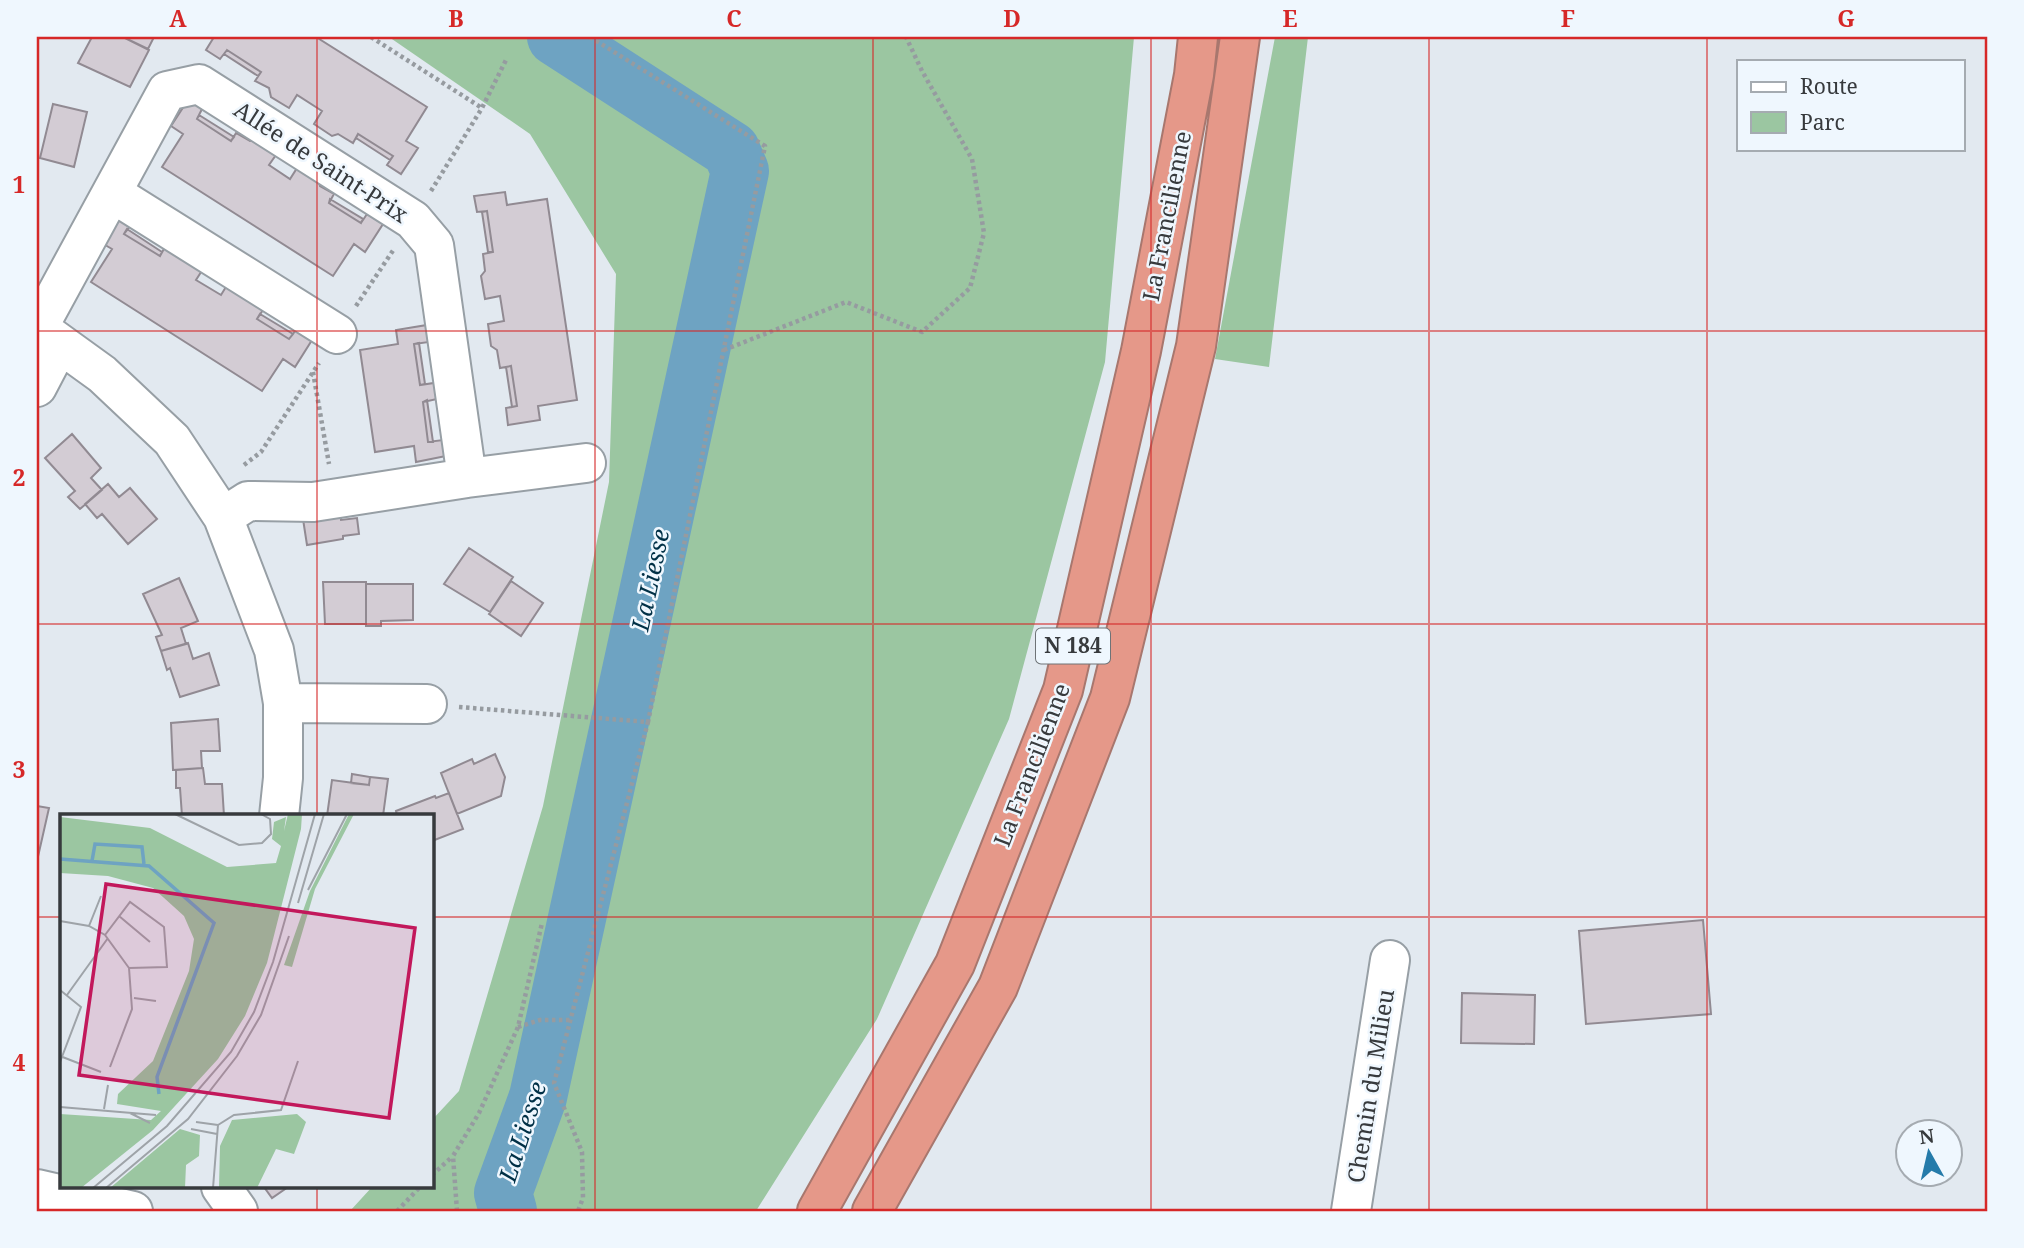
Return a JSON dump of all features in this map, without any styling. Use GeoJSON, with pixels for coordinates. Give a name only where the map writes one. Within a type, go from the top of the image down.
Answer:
{"type":"FeatureCollection","features":[{"type":"Feature","properties":{"kind":"highway","name":"La Francilienne"},"geometry":{"type":"LineString","coordinates":[[817,1211],[955,964],[1063,690],[1141,351],[1194,75],[1198,37]]}},
{"type":"Feature","properties":{"kind":"highway","name":"La Francilienne"},"geometry":{"type":"LineString","coordinates":[[872,1211],[998,987],[1110,698],[1196,346],[1240,37]]}},
{"type":"Feature","properties":{"kind":"street","name":"Allée de Saint-Prix"},"geometry":{"type":"LineString","coordinates":[[37,387],[45,334],[112,193],[167,91],[198,84],[413,220],[434,245],[467,478]]}},
{"type":"Feature","properties":{"kind":"street"},"geometry":{"type":"LineString","coordinates":[[112,193],[337,334]]}},
{"type":"Feature","properties":{"kind":"street"},"geometry":{"type":"LineString","coordinates":[[45,334],[102,374],[172,440],[215,505],[274,650],[283,704],[283,778],[279,814]]}},
{"type":"Feature","properties":{"kind":"street"},"geometry":{"type":"LineString","coordinates":[[215,505],[248,501],[313,502],[586,463]]}},
{"type":"Feature","properties":{"kind":"street"},"geometry":{"type":"LineString","coordinates":[[283,704],[427,705]]}},
{"type":"Feature","properties":{"kind":"street","name":"Chemin du Milieu"},"geometry":{"type":"LineString","coordinates":[[1351,1211],[1391,960]]}},
{"type":"Feature","properties":{"kind":"street"},"geometry":{"type":"LineString","coordinates":[[37,1189],[135,1211],[146,1188]]}},
{"type":"Feature","properties":{"kind":"street"},"geometry":{"type":"LineString","coordinates":[[222,1188],[238,1211]]}},
{"type":"Feature","properties":{"kind":"path"},"geometry":{"type":"LineString","coordinates":[[371,37],[482,108]]}},
{"type":"Feature","properties":{"kind":"path"},"geometry":{"type":"LineString","coordinates":[[578,1211],[583,1198],[582,1152],[554,1083],[567,1020],[648,722],[765,146],[590,37]]}},
{"type":"Feature","properties":{"kind":"path"},"geometry":{"type":"LineString","coordinates":[[723,351],[846,302],[922,332],[970,288],[984,233],[972,159],[922,71],[906,37]]}},
{"type":"Feature","properties":{"kind":"path"},"geometry":{"type":"LineString","coordinates":[[215,505],[261,452],[413,220],[482,108],[507,58]]}},
{"type":"Feature","properties":{"kind":"path"},"geometry":{"type":"LineString","coordinates":[[313,372],[335,499]]}},
{"type":"Feature","properties":{"kind":"path"},"geometry":{"type":"LineString","coordinates":[[427,705],[648,722]]}},
{"type":"Feature","properties":{"kind":"path"},"geometry":{"type":"LineString","coordinates":[[434,1173],[453,1156],[479,1113],[518,1027],[542,923]]}},
{"type":"Feature","properties":{"kind":"path"},"geometry":{"type":"LineString","coordinates":[[518,1027],[540,1020],[567,1020]]}},
{"type":"Feature","properties":{"kind":"path"},"geometry":{"type":"LineString","coordinates":[[453,1156],[457,1211]]}},
{"type":"Feature","properties":{"kind":"path"},"geometry":{"type":"LineString","coordinates":[[397,1211],[419,1188]]}},
{"type":"Feature","properties":{"kind":"green space"},"geometry":{"type":"Polygon","coordinates":[[[389,37],[1134,37],[1105,362],[1009,719],[877,1019],[756,1211],[350,1211],[371,1188],[434,1188],[434,1118],[459,1091],[543,806],[609,482],[616,274],[530,134],[389,37]]]}},
{"type":"Feature","properties":{"kind":"green space"},"geometry":{"type":"Polygon","coordinates":[[[1275,37],[1308,37],[1269,367],[1215,359],[1275,37]]]}},
{"type":"Feature","properties":{"kind":"building"},"geometry":{"type":"Polygon","coordinates":[[[92,37],[123,37],[149,50],[130,87],[78,63],[92,37]]]}},
{"type":"Feature","properties":{"kind":"building"},"geometry":{"type":"Polygon","coordinates":[[[123,37],[154,37],[148,49],[123,37]]]}},
{"type":"Feature","properties":{"kind":"building"},"geometry":{"type":"Polygon","coordinates":[[[214,37],[316,37],[427,107],[406,141],[418,148],[401,174],[387,165],[393,156],[358,134],[353,143],[338,134],[332,136],[314,124],[322,111],[297,95],[289,108],[271,97],[269,88],[255,81],[261,72],[227,50],[220,59],[206,50],[214,37]]]}},
{"type":"Feature","properties":{"kind":"building"},"geometry":{"type":"Polygon","coordinates":[[[227,50],[261,72],[258,76],[224,54],[227,50]]]}},
{"type":"Feature","properties":{"kind":"building"},"geometry":{"type":"Polygon","coordinates":[[[188,100],[202,109],[197,119],[231,141],[236,133],[250,141],[258,139],[278,152],[269,165],[290,179],[299,165],[318,177],[320,186],[334,194],[329,203],[361,223],[367,214],[383,224],[365,252],[354,244],[333,276],[162,167],[183,134],[171,126],[188,100]]]}},
{"type":"Feature","properties":{"kind":"building"},"geometry":{"type":"Polygon","coordinates":[[[53,104],[87,112],[74,167],[40,158],[53,104]]]}},
{"type":"Feature","properties":{"kind":"building"},"geometry":{"type":"Polygon","coordinates":[[[199,115],[234,137],[231,141],[197,119],[199,115]]]}},
{"type":"Feature","properties":{"kind":"building"},"geometry":{"type":"Polygon","coordinates":[[[358,134],[393,156],[390,160],[356,138],[358,134]]]}},
{"type":"Feature","properties":{"kind":"building"},"geometry":{"type":"Polygon","coordinates":[[[505,192],[507,205],[547,199],[577,400],[538,406],[540,420],[508,425],[506,408],[517,406],[511,366],[500,368],[497,350],[491,346],[488,324],[504,321],[500,296],[485,299],[481,276],[485,271],[483,254],[493,252],[487,211],[477,212],[474,196],[505,192]]]}},
{"type":"Feature","properties":{"kind":"building"},"geometry":{"type":"Polygon","coordinates":[[[330,199],[363,219],[361,223],[329,203],[330,199]]]}},
{"type":"Feature","properties":{"kind":"building"},"geometry":{"type":"Polygon","coordinates":[[[487,211],[493,252],[488,252],[482,212],[487,211]]]}},
{"type":"Feature","properties":{"kind":"building"},"geometry":{"type":"Polygon","coordinates":[[[117,216],[131,225],[124,234],[160,256],[165,247],[205,266],[196,280],[221,295],[229,282],[263,310],[257,319],[289,339],[296,330],[312,340],[295,367],[283,359],[262,391],[91,282],[112,249],[100,242],[117,216]]]}},
{"type":"Feature","properties":{"kind":"building"},"geometry":{"type":"Polygon","coordinates":[[[127,229],[162,252],[160,256],[124,234],[127,229]]]}},
{"type":"Feature","properties":{"kind":"building"},"geometry":{"type":"Polygon","coordinates":[[[260,314],[293,334],[289,339],[257,319],[260,314]]]}},
{"type":"Feature","properties":{"kind":"building"},"geometry":{"type":"Polygon","coordinates":[[[427,325],[429,342],[414,344],[420,385],[434,383],[437,399],[423,402],[428,442],[443,440],[446,456],[416,462],[414,446],[375,452],[360,350],[398,344],[396,330],[427,325]]]}},
{"type":"Feature","properties":{"kind":"building"},"geometry":{"type":"Polygon","coordinates":[[[419,343],[425,384],[420,385],[414,344],[419,343]]]}},
{"type":"Feature","properties":{"kind":"building"},"geometry":{"type":"Polygon","coordinates":[[[511,366],[517,406],[512,407],[506,367],[511,366]]]}},
{"type":"Feature","properties":{"kind":"building"},"geometry":{"type":"Polygon","coordinates":[[[427,400],[433,442],[428,442],[423,402],[427,400]]]}},
{"type":"Feature","properties":{"kind":"building"},"geometry":{"type":"Polygon","coordinates":[[[72,434],[101,468],[91,478],[102,490],[80,509],[68,497],[75,491],[45,458],[72,434]]]}},
{"type":"Feature","properties":{"kind":"building"},"geometry":{"type":"Polygon","coordinates":[[[108,484],[119,497],[130,488],[157,519],[128,544],[102,514],[97,518],[85,504],[108,484]]]}},
{"type":"Feature","properties":{"kind":"building"},"geometry":{"type":"Polygon","coordinates":[[[340,513],[341,520],[357,518],[359,534],[307,545],[303,519],[340,513]]]}},
{"type":"Feature","properties":{"kind":"building"},"geometry":{"type":"Polygon","coordinates":[[[469,548],[513,577],[490,612],[444,584],[469,548]]]}},
{"type":"Feature","properties":{"kind":"building"},"geometry":{"type":"Polygon","coordinates":[[[179,578],[198,621],[181,628],[186,644],[161,651],[156,637],[162,635],[143,594],[179,578]]]}},
{"type":"Feature","properties":{"kind":"building"},"geometry":{"type":"Polygon","coordinates":[[[511,581],[543,603],[521,636],[489,614],[511,581]]]}},
{"type":"Feature","properties":{"kind":"building"},"geometry":{"type":"Polygon","coordinates":[[[323,582],[366,582],[366,624],[325,624],[323,582]]]}},
{"type":"Feature","properties":{"kind":"building"},"geometry":{"type":"Polygon","coordinates":[[[366,584],[413,584],[413,620],[381,621],[381,626],[366,626],[366,584]]]}},
{"type":"Feature","properties":{"kind":"building"},"geometry":{"type":"Polygon","coordinates":[[[188,643],[193,659],[209,653],[219,685],[180,697],[161,651],[188,643]]]}},
{"type":"Feature","properties":{"kind":"building"},"geometry":{"type":"Polygon","coordinates":[[[218,719],[220,751],[201,751],[202,768],[173,770],[171,723],[218,719]]]}},
{"type":"Feature","properties":{"kind":"building"},"geometry":{"type":"Polygon","coordinates":[[[495,754],[505,777],[501,796],[457,814],[441,773],[472,759],[474,764],[495,754]]]}},
{"type":"Feature","properties":{"kind":"building"},"geometry":{"type":"Polygon","coordinates":[[[203,768],[205,784],[222,784],[224,814],[182,814],[180,788],[176,788],[176,770],[203,768]]]}},
{"type":"Feature","properties":{"kind":"building"},"geometry":{"type":"Polygon","coordinates":[[[352,774],[370,777],[369,785],[351,783],[352,774]]]}},
{"type":"Feature","properties":{"kind":"building"},"geometry":{"type":"Polygon","coordinates":[[[370,777],[388,779],[383,814],[327,814],[332,780],[369,785],[370,777]]]}},
{"type":"Feature","properties":{"kind":"building"},"geometry":{"type":"Polygon","coordinates":[[[449,793],[463,829],[434,840],[434,814],[397,814],[396,811],[435,796],[436,798],[449,793]]]}},
{"type":"Feature","properties":{"kind":"building"},"geometry":{"type":"Polygon","coordinates":[[[37,806],[49,808],[37,861],[37,806]]]}},
{"type":"Feature","properties":{"kind":"building"},"geometry":{"type":"Polygon","coordinates":[[[1703,920],[1711,1014],[1586,1024],[1579,931],[1703,920]]]}},
{"type":"Feature","properties":{"kind":"building"},"geometry":{"type":"Polygon","coordinates":[[[1462,993],[1535,995],[1534,1044],[1461,1043],[1462,993]]]}},
{"type":"Feature","properties":{"kind":"building"},"geometry":{"type":"Polygon","coordinates":[[[265,1188],[287,1188],[272,1198],[265,1188]]]}},
{"type":"Feature","properties":{"kind":"waterway","name":"La Liesse"},"geometry":{"type":"LineString","coordinates":[[508,1211],[503,1193],[538,1097],[740,171],[731,150],[556,37]]}}]}
